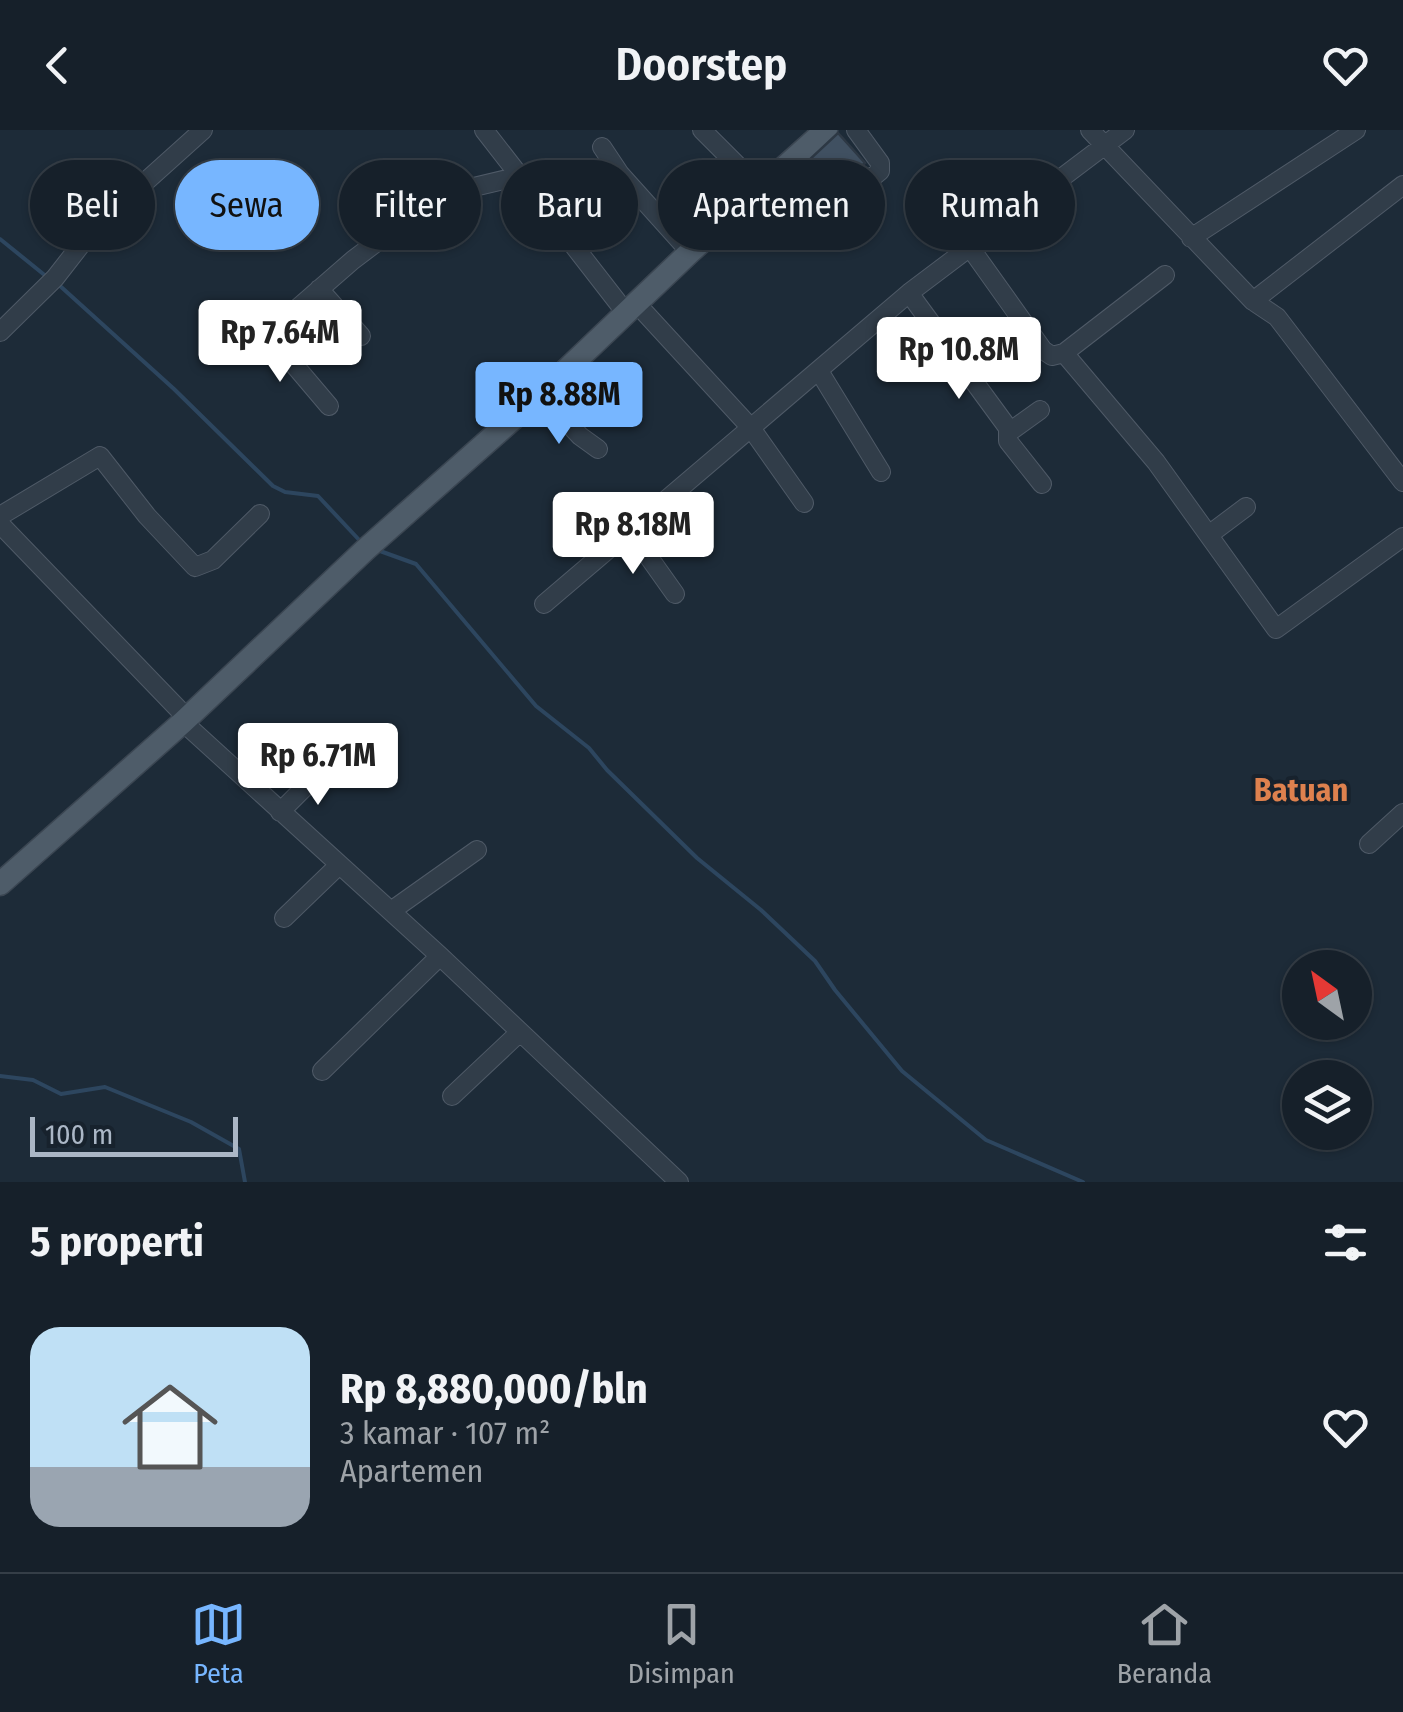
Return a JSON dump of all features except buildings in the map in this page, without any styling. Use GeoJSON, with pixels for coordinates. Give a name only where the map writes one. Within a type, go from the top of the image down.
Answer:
{"type":"FeatureCollection","features":[{"type":"Feature","properties":{"kind":"main road"},"geometry":{"type":"LineString","coordinates":[[792,160],[826,130]]}},
{"type":"Feature","properties":{"kind":"main road"},"geometry":{"type":"LineString","coordinates":[[0,884],[185,720],[366,549],[542,394],[690,252]]}},
{"type":"Feature","properties":{"kind":"street"},"geometry":{"type":"LineString","coordinates":[[0,332],[55,278],[94,228],[203,130]]}},
{"type":"Feature","properties":{"kind":"street"},"geometry":{"type":"LineString","coordinates":[[484,130],[507,160]]}},
{"type":"Feature","properties":{"kind":"street"},"geometry":{"type":"LineString","coordinates":[[702,130],[731,160]]}},
{"type":"Feature","properties":{"kind":"street"},"geometry":{"type":"LineString","coordinates":[[856,130],[876,160]]}},
{"type":"Feature","properties":{"kind":"street"},"geometry":{"type":"LineString","coordinates":[[1090,130],[1252,301],[1277,316],[1403,482]]}},
{"type":"Feature","properties":{"kind":"street"},"geometry":{"type":"LineString","coordinates":[[1075,168],[1125,130]]}},
{"type":"Feature","properties":{"kind":"street"},"geometry":{"type":"LineString","coordinates":[[1191,238],[1356,130]]}},
{"type":"Feature","properties":{"kind":"street"},"geometry":{"type":"LineString","coordinates":[[602,147],[611,160]]}},
{"type":"Feature","properties":{"kind":"street"},"geometry":{"type":"LineString","coordinates":[[268,334],[422,208],[457,191],[501,181]]}},
{"type":"Feature","properties":{"kind":"street"},"geometry":{"type":"LineString","coordinates":[[1252,301],[1403,185]]}},
{"type":"Feature","properties":{"kind":"street"},"geometry":{"type":"LineString","coordinates":[[638,194],[690,252]]}},
{"type":"Feature","properties":{"kind":"street"},"geometry":{"type":"LineString","coordinates":[[578,250],[751,428],[804,503]]}},
{"type":"Feature","properties":{"kind":"street"},"geometry":{"type":"LineString","coordinates":[[544,604],[908,293],[964,250]]}},
{"type":"Feature","properties":{"kind":"street"},"geometry":{"type":"LineString","coordinates":[[972,250],[1047,354],[1064,353],[1166,276]]}},
{"type":"Feature","properties":{"kind":"street"},"geometry":{"type":"LineString","coordinates":[[319,289],[361,336]]}},
{"type":"Feature","properties":{"kind":"street"},"geometry":{"type":"LineString","coordinates":[[908,293],[1008,428],[1008,441],[1042,484]]}},
{"type":"Feature","properties":{"kind":"street"},"geometry":{"type":"LineString","coordinates":[[224,338],[242,330],[268,334],[329,406]]}},
{"type":"Feature","properties":{"kind":"street"},"geometry":{"type":"LineString","coordinates":[[1064,353],[1156,462],[1276,629],[1403,537]]}},
{"type":"Feature","properties":{"kind":"street"},"geometry":{"type":"LineString","coordinates":[[819,371],[882,472]]}},
{"type":"Feature","properties":{"kind":"street"},"geometry":{"type":"LineString","coordinates":[[542,394],[580,436],[598,448]]}},
{"type":"Feature","properties":{"kind":"street"},"geometry":{"type":"LineString","coordinates":[[1008,432],[1040,410]]}},
{"type":"Feature","properties":{"kind":"street"},"geometry":{"type":"LineString","coordinates":[[260,514],[214,560],[195,567],[147,516],[104,460],[96,457],[0,520],[185,720],[679,1182]]}},
{"type":"Feature","properties":{"kind":"street"},"geometry":{"type":"LineString","coordinates":[[1210,534],[1246,507]]}},
{"type":"Feature","properties":{"kind":"street"},"geometry":{"type":"LineString","coordinates":[[631,532],[675,594]]}},
{"type":"Feature","properties":{"kind":"street"},"geometry":{"type":"LineString","coordinates":[[280,812],[322,770]]}},
{"type":"Feature","properties":{"kind":"street"},"geometry":{"type":"LineString","coordinates":[[1369,844],[1403,813]]}},
{"type":"Feature","properties":{"kind":"street"},"geometry":{"type":"LineString","coordinates":[[390,911],[477,850]]}},
{"type":"Feature","properties":{"kind":"street"},"geometry":{"type":"LineString","coordinates":[[284,918],[338,866]]}},
{"type":"Feature","properties":{"kind":"street"},"geometry":{"type":"LineString","coordinates":[[322,1071],[440,956]]}},
{"type":"Feature","properties":{"kind":"street"},"geometry":{"type":"LineString","coordinates":[[452,1096],[520,1032]]}},
{"type":"Feature","properties":{"kind":"waterway"},"geometry":{"type":"LineString","coordinates":[[0,239],[47,277]]}},
{"type":"Feature","properties":{"kind":"waterway"},"geometry":{"type":"LineString","coordinates":[[59,285],[273,486],[285,492],[318,496],[362,543]]}},
{"type":"Feature","properties":{"kind":"waterway"},"geometry":{"type":"LineString","coordinates":[[380,551],[416,564],[536,706],[589,748],[697,858],[815,961],[902,1071],[986,1140],[1083,1182]]}},
{"type":"Feature","properties":{"kind":"waterway"},"geometry":{"type":"LineString","coordinates":[[0,1076],[33,1080],[61,1094],[105,1087],[191,1122],[239,1149],[245,1182]]}},
{"type":"Feature","properties":{"kind":"district","name":"Batuan"},"geometry":{"type":"Point","coordinates":[1301,790]}}]}
